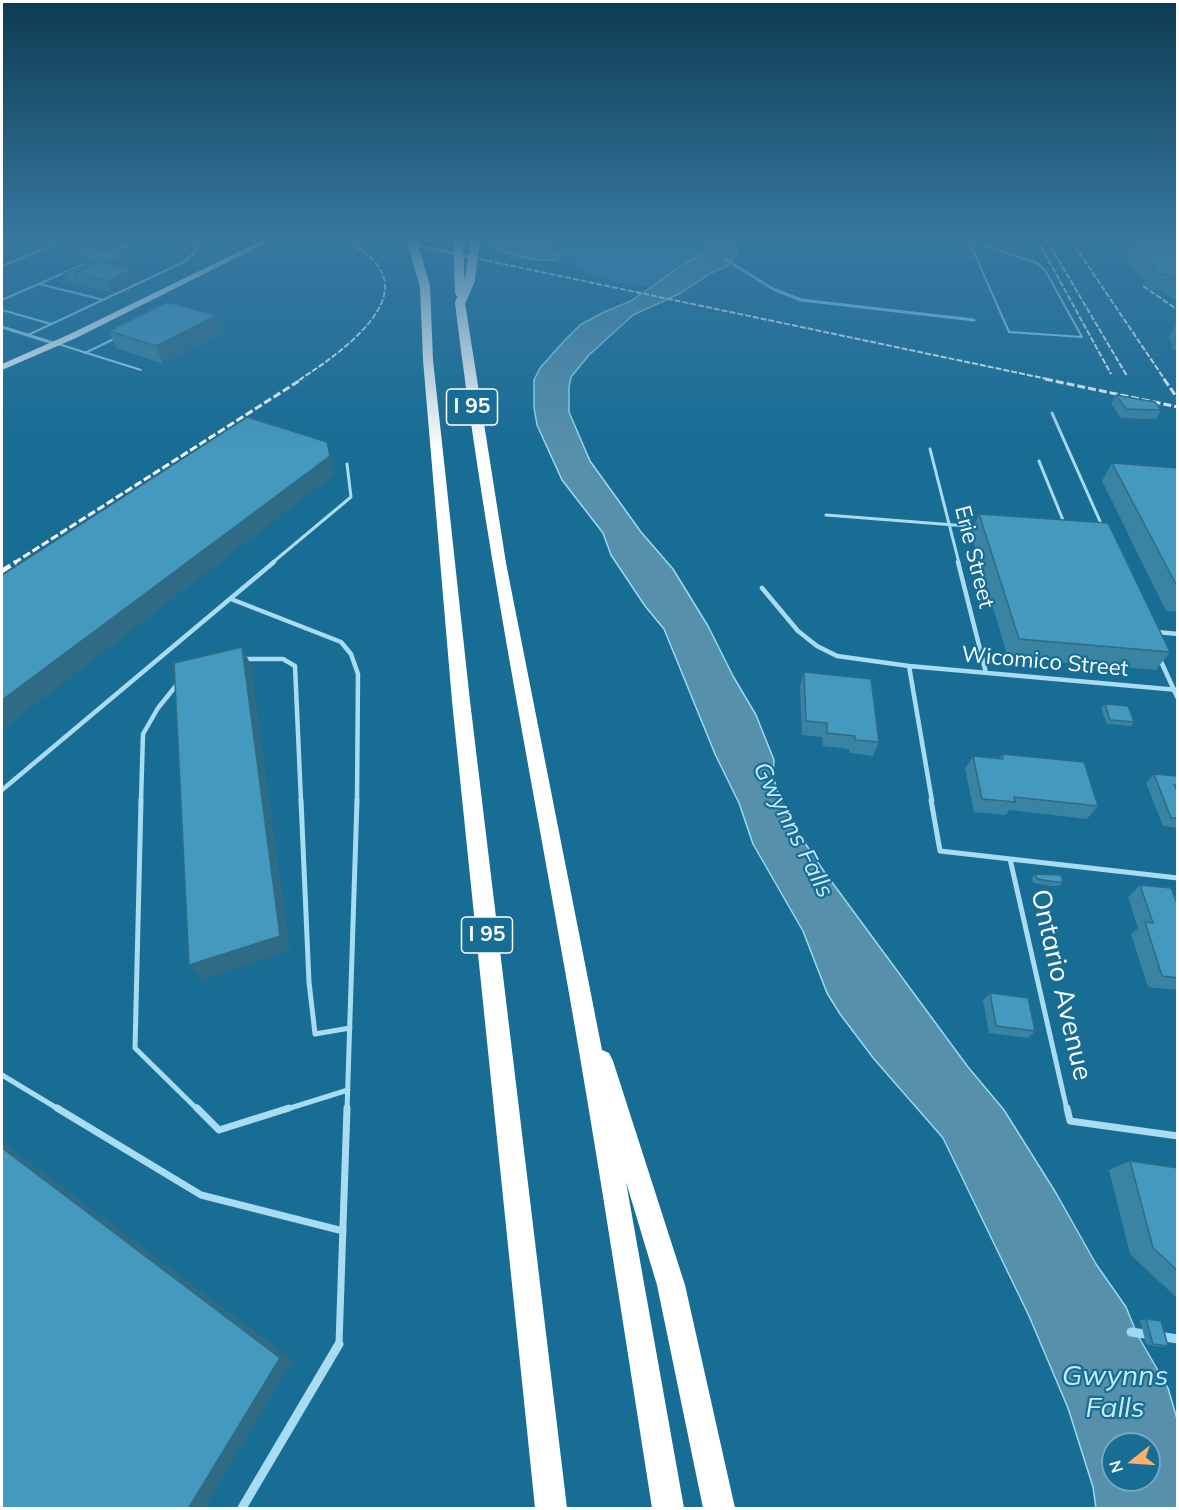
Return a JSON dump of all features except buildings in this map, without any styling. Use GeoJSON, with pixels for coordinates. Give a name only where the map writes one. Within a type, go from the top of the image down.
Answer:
{"type":"FeatureCollection","features":[{"type":"Feature","properties":{"kind":"highway","name":"I 95"},"geometry":{"type":"LineString","coordinates":[[426,309],[428,360],[461,700],[551,1509]]}},
{"type":"Feature","properties":{"kind":"highway","name":"I 95"},"geometry":{"type":"LineString","coordinates":[[461,309],[472,406],[488,509],[524,712],[580,993],[668,1509]]}},
{"type":"Feature","properties":{"kind":"highway"},"geometry":{"type":"LineString","coordinates":[[580,993],[671,1285],[719,1509]]}},
{"type":"Feature","properties":{"kind":"main road"},"geometry":{"type":"LineString","coordinates":[[2,367],[52,343],[73,336],[124,309]]}},
{"type":"Feature","properties":{"kind":"street"},"geometry":{"type":"LineString","coordinates":[[2,327],[52,343]]}},
{"type":"Feature","properties":{"kind":"street"},"geometry":{"type":"LineString","coordinates":[[1176,690],[1178,698]]}},
{"type":"Feature","properties":{"kind":"street"},"geometry":{"type":"LineString","coordinates":[[242,1509],[339,1344]]}},
{"type":"Feature","properties":{"kind":"lane"},"geometry":{"type":"LineString","coordinates":[[28,335],[84,309]]}},
{"type":"Feature","properties":{"kind":"lane"},"geometry":{"type":"LineString","coordinates":[[999,309],[1009,332],[1082,337],[1067,309]]}},
{"type":"Feature","properties":{"kind":"lane"},"geometry":{"type":"LineString","coordinates":[[2,310],[52,325]]}},
{"type":"Feature","properties":{"kind":"lane"},"geometry":{"type":"LineString","coordinates":[[85,353],[124,333]]}},
{"type":"Feature","properties":{"kind":"lane"},"geometry":{"type":"LineString","coordinates":[[52,343],[141,370]]}},
{"type":"Feature","properties":{"kind":"lane"},"geometry":{"type":"LineString","coordinates":[[1052,413],[1105,533]]}},
{"type":"Feature","properties":{"kind":"lane","name":"Erie Street"},"geometry":{"type":"LineString","coordinates":[[930,449],[986,673]]}},
{"type":"Feature","properties":{"kind":"lane"},"geometry":{"type":"LineString","coordinates":[[1039,461],[1068,534]]}},
{"type":"Feature","properties":{"kind":"lane"},"geometry":{"type":"LineString","coordinates":[[2,790],[351,497],[347,464]]}},
{"type":"Feature","properties":{"kind":"lane"},"geometry":{"type":"LineString","coordinates":[[826,515],[985,527]]}},
{"type":"Feature","properties":{"kind":"lane","name":"Wicomico Street"},"geometry":{"type":"LineString","coordinates":[[762,588],[798,630],[817,646],[837,656],[909,666],[1176,690]]}},
{"type":"Feature","properties":{"kind":"lane"},"geometry":{"type":"LineString","coordinates":[[231,599],[341,642],[351,654],[357,674],[357,810],[339,1344]]}},
{"type":"Feature","properties":{"kind":"lane"},"geometry":{"type":"LineString","coordinates":[[1148,632],[1178,634]]}},
{"type":"Feature","properties":{"kind":"lane"},"geometry":{"type":"LineString","coordinates":[[1157,651],[1176,690]]}},
{"type":"Feature","properties":{"kind":"lane"},"geometry":{"type":"LineString","coordinates":[[237,660],[283,659],[295,666],[300,749],[301,862],[309,1004],[315,1034],[350,1028]]}},
{"type":"Feature","properties":{"kind":"lane"},"geometry":{"type":"LineString","coordinates":[[909,666],[940,851],[1178,878]]}},
{"type":"Feature","properties":{"kind":"lane"},"geometry":{"type":"LineString","coordinates":[[181,679],[158,708],[143,734],[135,1048],[219,1130],[348,1090]]}},
{"type":"Feature","properties":{"kind":"lane","name":"Ontario Avenue"},"geometry":{"type":"LineString","coordinates":[[1010,859],[1070,1121],[1178,1136]]}},
{"type":"Feature","properties":{"kind":"lane"},"geometry":{"type":"LineString","coordinates":[[2,1075],[201,1195],[343,1231]]}},
{"type":"Feature","properties":{"kind":"water","name":"Gwynns Falls"},"geometry":{"type":"Polygon","coordinates":[[[611,309],[645,309],[633,315],[589,355],[571,377],[569,412],[590,461],[641,532],[673,569],[708,626],[756,715],[774,760],[773,776],[781,803],[793,825],[823,870],[968,1067],[1004,1110],[1056,1193],[1096,1264],[1126,1307],[1137,1334],[1168,1388],[1177,1419],[1177,1508],[1096,1508],[1093,1487],[1068,1408],[1029,1316],[943,1138],[874,1059],[827,993],[803,931],[753,844],[739,803],[715,754],[664,629],[645,606],[611,555],[603,533],[562,480],[537,425],[534,380],[540,368],[580,325],[611,309]]]}},
{"type":"Feature","properties":{"kind":"waterway"},"geometry":{"type":"LineString","coordinates":[[883,309],[974,320]]}},
{"type":"Feature","properties":{"kind":"waterway"},"geometry":{"type":"LineString","coordinates":[[1131,1332],[1178,1339]]}},
{"type":"Feature","properties":{"kind":"railway"},"geometry":{"type":"LineString","coordinates":[[299,380],[343,349],[358,335],[378,309]]}},
{"type":"Feature","properties":{"kind":"railway"},"geometry":{"type":"LineString","coordinates":[[718,309],[1052,380]]}},
{"type":"Feature","properties":{"kind":"railway"},"geometry":{"type":"LineString","coordinates":[[1076,309],[1111,374]]}},
{"type":"Feature","properties":{"kind":"railway"},"geometry":{"type":"LineString","coordinates":[[1088,309],[1127,376]]}},
{"type":"Feature","properties":{"kind":"railway"},"geometry":{"type":"LineString","coordinates":[[1117,309],[1165,380]]}},
{"type":"Feature","properties":{"kind":"railway"},"geometry":{"type":"LineString","coordinates":[[14,563],[302,379]]}},
{"type":"Feature","properties":{"kind":"railway"},"geometry":{"type":"LineString","coordinates":[[1045,379],[1178,407]]}},
{"type":"Feature","properties":{"kind":"railway"},"geometry":{"type":"LineString","coordinates":[[1164,379],[1178,399]]}},
{"type":"Feature","properties":{"kind":"railway"},"geometry":{"type":"LineString","coordinates":[[2,571],[16,562]]}}]}
